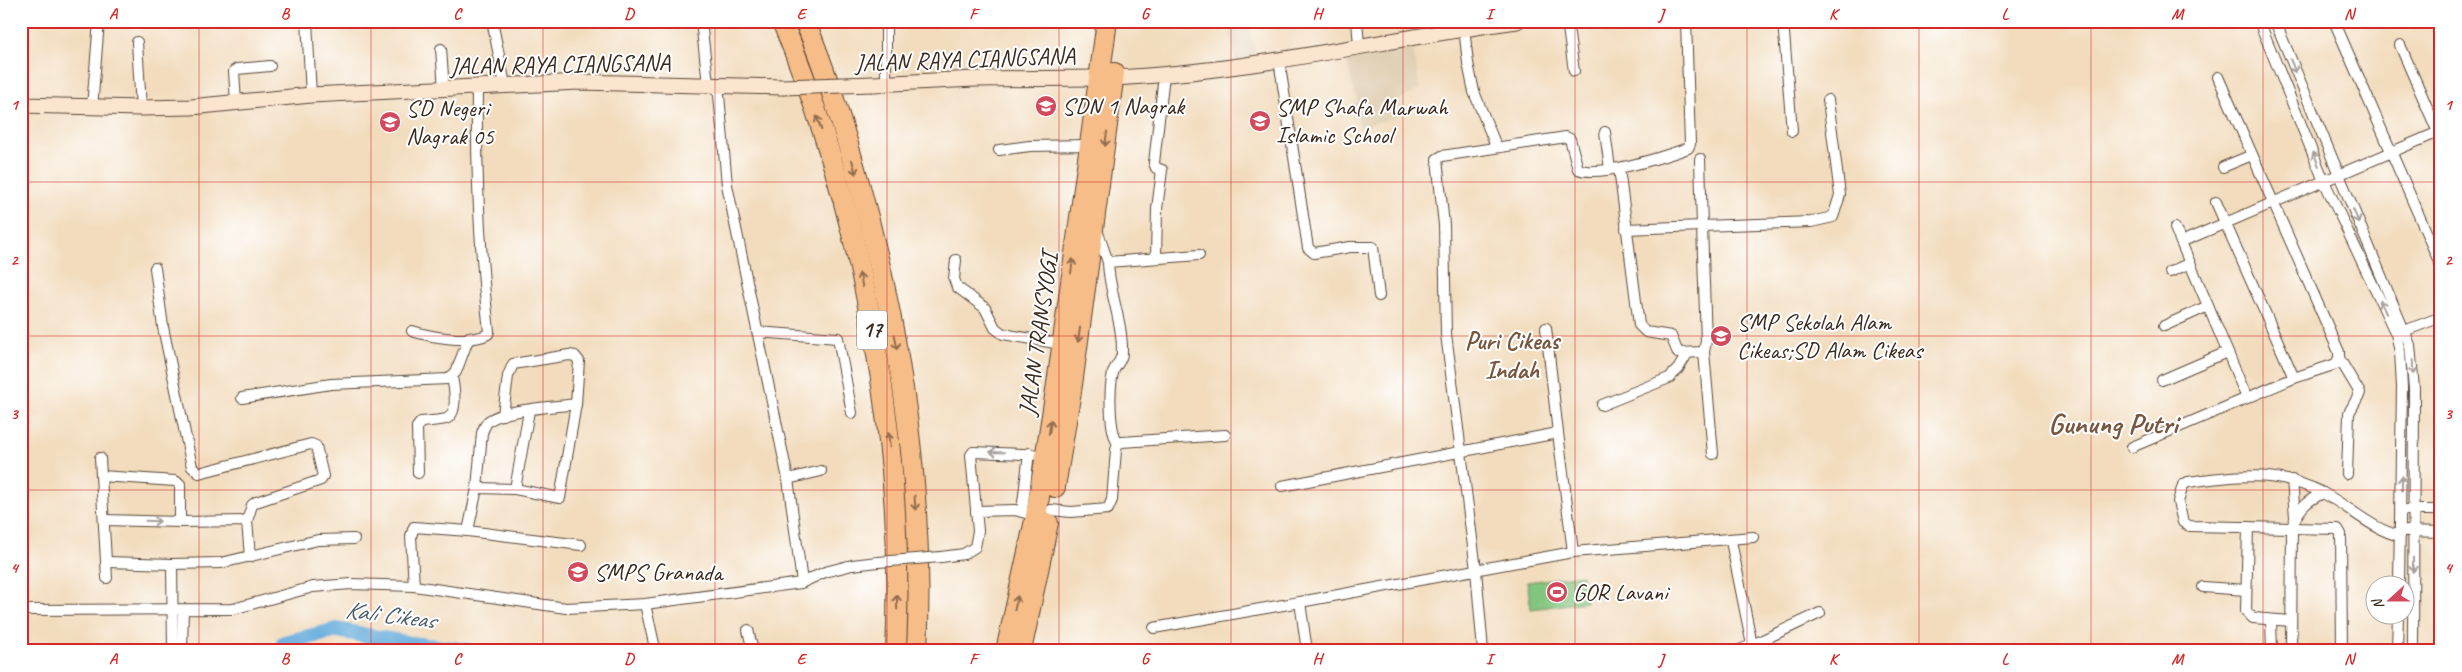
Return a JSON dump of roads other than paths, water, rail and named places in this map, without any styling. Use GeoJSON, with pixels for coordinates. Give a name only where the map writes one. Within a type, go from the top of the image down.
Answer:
{"type":"FeatureCollection","features":[{"type":"Feature","properties":{"kind":"highway","name":"17"},"geometry":{"type":"LineString","coordinates":[[782,21],[823,134],[855,250],[875,345],[888,436],[897,540],[896,651]]}},
{"type":"Feature","properties":{"kind":"highway","name":"17"},"geometry":{"type":"LineString","coordinates":[[805,21],[842,123],[876,243],[896,340],[910,434],[917,529],[917,651]]}},
{"type":"Feature","properties":{"kind":"highway","name":"JALAN TRANSYOGI"},"geometry":{"type":"LineString","coordinates":[[1006,651],[1065,385],[1094,221],[1107,78],[1107,21]]}},
{"type":"Feature","properties":{"kind":"highway","name":"JALAN TRANSYOGI"},"geometry":{"type":"LineString","coordinates":[[1021,651],[1036,512],[1037,454],[1065,385],[1061,344],[1089,145],[1121,21]]}},
{"type":"Feature","properties":{"kind":"main road","name":"JALAN RAYA CIANGSANA"},"geometry":{"type":"LineString","coordinates":[[21,106],[141,108],[311,95],[579,82],[782,87],[975,79],[1164,76],[1279,60],[1457,26],[1517,21]]}},
{"type":"Feature","properties":{"kind":"street"},"geometry":{"type":"LineString","coordinates":[[92,108],[99,21]]}},
{"type":"Feature","properties":{"kind":"street"},"geometry":{"type":"LineString","coordinates":[[307,21],[311,95]]}},
{"type":"Feature","properties":{"kind":"street"},"geometry":{"type":"LineString","coordinates":[[492,21],[505,85]]}},
{"type":"Feature","properties":{"kind":"street"},"geometry":{"type":"LineString","coordinates":[[701,21],[713,84],[727,185],[788,479],[802,582]]}},
{"type":"Feature","properties":{"kind":"street"},"geometry":{"type":"LineString","coordinates":[[880,84],[886,21]]}},
{"type":"Feature","properties":{"kind":"street"},"geometry":{"type":"LineString","coordinates":[[1357,21],[1359,45]]}},
{"type":"Feature","properties":{"kind":"street"},"geometry":{"type":"LineString","coordinates":[[1567,21],[1574,71]]}},
{"type":"Feature","properties":{"kind":"street"},"geometry":{"type":"LineString","coordinates":[[1483,651],[1476,570],[1446,334],[1444,225],[1436,162],[1442,156],[1496,146],[1567,137],[1570,139],[1579,170],[1615,169],[1690,146],[1686,21]]}},
{"type":"Feature","properties":{"kind":"street"},"geometry":{"type":"LineString","coordinates":[[1783,21],[1792,131]]}},
{"type":"Feature","properties":{"kind":"street"},"geometry":{"type":"LineString","coordinates":[[2259,21],[2324,180],[2396,334],[2400,352],[2402,387],[2399,574]]}},
{"type":"Feature","properties":{"kind":"street"},"geometry":{"type":"LineString","coordinates":[[2275,21],[2338,174],[2406,330],[2413,358],[2413,651]]}},
{"type":"Feature","properties":{"kind":"street"},"geometry":{"type":"LineString","coordinates":[[2335,23],[2441,266]]}},
{"type":"Feature","properties":{"kind":"street"},"geometry":{"type":"LineString","coordinates":[[1457,26],[1474,92],[1496,146]]}},
{"type":"Feature","properties":{"kind":"street"},"geometry":{"type":"LineString","coordinates":[[137,42],[141,108]]}},
{"type":"Feature","properties":{"kind":"street"},"geometry":{"type":"LineString","coordinates":[[2181,242],[2392,151],[2440,134],[2400,45]]}},
{"type":"Feature","properties":{"kind":"street"},"geometry":{"type":"LineString","coordinates":[[440,49],[444,88]]}},
{"type":"Feature","properties":{"kind":"street"},"geometry":{"type":"LineString","coordinates":[[1279,60],[1308,248],[1314,253],[1350,247],[1373,247],[1379,296]]}},
{"type":"Feature","properties":{"kind":"street"},"geometry":{"type":"LineString","coordinates":[[236,102],[234,71],[237,69],[270,66]]}},
{"type":"Feature","properties":{"kind":"street"},"geometry":{"type":"LineString","coordinates":[[1156,258],[1156,216],[1162,170],[1154,163],[1164,76]]}},
{"type":"Feature","properties":{"kind":"street"},"geometry":{"type":"LineString","coordinates":[[2132,448],[2294,378],[2336,364],[2339,358],[2339,352],[2218,77]]}},
{"type":"Feature","properties":{"kind":"street"},"geometry":{"type":"LineString","coordinates":[[412,330],[438,338],[486,336],[489,331],[480,256],[476,166],[477,87]]}},
{"type":"Feature","properties":{"kind":"street"},"geometry":{"type":"LineString","coordinates":[[1626,229],[1812,222],[1833,217],[1840,195],[1828,100]]}},
{"type":"Feature","properties":{"kind":"street"},"geometry":{"type":"LineString","coordinates":[[1605,132],[1615,169],[1626,229],[1639,325],[1646,332],[1671,336],[1678,353],[1704,352]]}},
{"type":"Feature","properties":{"kind":"street"},"geometry":{"type":"LineString","coordinates":[[998,150],[1030,146],[1089,145]]}},
{"type":"Feature","properties":{"kind":"street"},"geometry":{"type":"LineString","coordinates":[[2223,167],[2252,156]]}},
{"type":"Feature","properties":{"kind":"street"},"geometry":{"type":"LineString","coordinates":[[1700,159],[1706,341],[1704,352],[1713,454]]}},
{"type":"Feature","properties":{"kind":"street"},"geometry":{"type":"LineString","coordinates":[[2216,202],[2294,378]]}},
{"type":"Feature","properties":{"kind":"street"},"geometry":{"type":"LineString","coordinates":[[976,511],[1071,512],[1108,509],[1112,500],[1118,444],[1111,430],[1112,376],[1114,367],[1121,360],[1120,322],[1112,296],[1108,262],[1094,221]]}},
{"type":"Feature","properties":{"kind":"street"},"geometry":{"type":"LineString","coordinates":[[2175,228],[2247,398]]}},
{"type":"Feature","properties":{"kind":"street"},"geometry":{"type":"LineString","coordinates":[[1108,262],[1199,255]]}},
{"type":"Feature","properties":{"kind":"street"},"geometry":{"type":"LineString","coordinates":[[956,260],[954,279],[957,288],[985,308],[996,328],[1003,334],[1061,344]]}},
{"type":"Feature","properties":{"kind":"street"},"geometry":{"type":"LineString","coordinates":[[2170,272],[2190,264]]}},
{"type":"Feature","properties":{"kind":"street"},"geometry":{"type":"LineString","coordinates":[[155,268],[163,327],[192,467],[195,471],[199,473],[311,444],[316,446],[323,476],[321,480],[252,505],[247,521],[250,557]]}},
{"type":"Feature","properties":{"kind":"street"},"geometry":{"type":"LineString","coordinates":[[2164,326],[2208,306]]}},
{"type":"Feature","properties":{"kind":"street"},"geometry":{"type":"LineString","coordinates":[[2396,334],[2441,317]]}},
{"type":"Feature","properties":{"kind":"street"},"geometry":{"type":"LineString","coordinates":[[1546,328],[1573,552]]}},
{"type":"Feature","properties":{"kind":"street"},"geometry":{"type":"LineString","coordinates":[[757,332],[838,338],[852,413]]}},
{"type":"Feature","properties":{"kind":"street"},"geometry":{"type":"LineString","coordinates":[[418,473],[417,427],[421,422],[446,419],[450,416],[456,400],[452,377],[469,337]]}},
{"type":"Feature","properties":{"kind":"street"},"geometry":{"type":"LineString","coordinates":[[2162,380],[2227,352]]}},
{"type":"Feature","properties":{"kind":"street"},"geometry":{"type":"LineString","coordinates":[[1602,405],[1669,378],[1678,369],[1687,354]]}},
{"type":"Feature","properties":{"kind":"street"},"geometry":{"type":"LineString","coordinates":[[477,488],[515,489],[558,499],[561,497],[576,404],[579,361],[575,356],[517,362],[511,368],[508,376],[503,415]]}},
{"type":"Feature","properties":{"kind":"street"},"geometry":{"type":"LineString","coordinates":[[2339,358],[2360,393],[2350,414],[2347,474]]}},
{"type":"Feature","properties":{"kind":"street"},"geometry":{"type":"LineString","coordinates":[[242,398],[331,384],[448,379],[452,377]]}},
{"type":"Feature","properties":{"kind":"street"},"geometry":{"type":"LineString","coordinates":[[468,531],[477,488],[482,433],[489,420],[503,415],[576,404]]}},
{"type":"Feature","properties":{"kind":"street"},"geometry":{"type":"LineString","coordinates":[[515,489],[529,411]]}},
{"type":"Feature","properties":{"kind":"street"},"geometry":{"type":"LineString","coordinates":[[1282,486],[1558,433]]}},
{"type":"Feature","properties":{"kind":"street"},"geometry":{"type":"LineString","coordinates":[[1118,444],[1122,442],[1225,435]]}},
{"type":"Feature","properties":{"kind":"street"},"geometry":{"type":"LineString","coordinates":[[21,610],[232,609],[312,587],[351,584],[414,586],[566,608],[645,604],[802,582],[825,572],[852,565],[964,554],[975,547],[978,531],[971,455],[973,452],[1037,454]]}},
{"type":"Feature","properties":{"kind":"street"},"geometry":{"type":"LineString","coordinates":[[100,458],[108,562],[107,578]]}},
{"type":"Feature","properties":{"kind":"street"},"geometry":{"type":"LineString","coordinates":[[788,479],[821,471]]}},
{"type":"Feature","properties":{"kind":"street"},"geometry":{"type":"LineString","coordinates":[[2342,651],[2341,534],[2337,528],[2294,522],[2248,527],[2192,527],[2183,522],[2178,502],[2183,484],[2236,475],[2292,480],[2323,494],[2384,532],[2401,534],[2412,531],[2441,532]]}},
{"type":"Feature","properties":{"kind":"street"},"geometry":{"type":"LineString","coordinates":[[101,476],[176,481],[180,484],[180,522]]}},
{"type":"Feature","properties":{"kind":"street"},"geometry":{"type":"LineString","coordinates":[[2291,651],[2294,522],[2292,480]]}},
{"type":"Feature","properties":{"kind":"street"},"geometry":{"type":"LineString","coordinates":[[2294,522],[2304,505],[2323,494]]}},
{"type":"Feature","properties":{"kind":"street"},"geometry":{"type":"LineString","coordinates":[[2401,510],[2441,510]]}},
{"type":"Feature","properties":{"kind":"street"},"geometry":{"type":"LineString","coordinates":[[104,520],[247,521]]}},
{"type":"Feature","properties":{"kind":"street"},"geometry":{"type":"LineString","coordinates":[[414,586],[411,536],[414,527],[468,531],[581,545]]}},
{"type":"Feature","properties":{"kind":"street"},"geometry":{"type":"LineString","coordinates":[[2248,527],[2246,590],[2246,609],[2248,614],[2253,618],[2271,621],[2291,621]]}},
{"type":"Feature","properties":{"kind":"street"},"geometry":{"type":"LineString","coordinates":[[1154,628],[1573,552],[1754,538]]}},
{"type":"Feature","properties":{"kind":"street"},"geometry":{"type":"LineString","coordinates":[[108,562],[221,563],[318,540],[354,539]]}},
{"type":"Feature","properties":{"kind":"street"},"geometry":{"type":"LineString","coordinates":[[1731,541],[1752,645]]}},
{"type":"Feature","properties":{"kind":"street"},"geometry":{"type":"LineString","coordinates":[[172,564],[182,651]]}},
{"type":"Feature","properties":{"kind":"street"},"geometry":{"type":"LineString","coordinates":[[2203,587],[2246,590]]}},
{"type":"Feature","properties":{"kind":"street"},"geometry":{"type":"LineString","coordinates":[[1300,602],[1307,651]]}},
{"type":"Feature","properties":{"kind":"street"},"geometry":{"type":"LineString","coordinates":[[645,604],[655,648],[660,651]]}},
{"type":"Feature","properties":{"kind":"street"},"geometry":{"type":"LineString","coordinates":[[173,651],[178,610]]}},
{"type":"Feature","properties":{"kind":"street"},"geometry":{"type":"LineString","coordinates":[[1737,651],[1820,613]]}},
{"type":"Feature","properties":{"kind":"street"},"geometry":{"type":"LineString","coordinates":[[2271,621],[2272,651]]}},
{"type":"Feature","properties":{"kind":"street"},"geometry":{"type":"LineString","coordinates":[[2397,651],[2398,624]]}},
{"type":"Feature","properties":{"kind":"street"},"geometry":{"type":"LineString","coordinates":[[739,651],[753,649],[748,630]]}},
{"type":"Feature","properties":{"kind":"waterway","name":"Kali Cikeas"},"geometry":{"type":"LineString","coordinates":[[283,651],[284,643],[337,630],[411,644],[468,651]]}},
{"type":"Feature","properties":{"kind":"place","name":"SDN 1 Nagrak"},"geometry":{"type":"Point","coordinates":[1046,106]}},
{"type":"Feature","properties":{"kind":"place","name":"SMP Shafa Marwah Islamic School"},"geometry":{"type":"Point","coordinates":[1260,121]}},
{"type":"Feature","properties":{"kind":"place","name":"SD Negeri Nagrak 05"},"geometry":{"type":"Point","coordinates":[390,122]}},
{"type":"Feature","properties":{"kind":"place","name":"SMP Sekolah Alam Cikeas;SD Alam Cikeas"},"geometry":{"type":"Point","coordinates":[1721,336]}},
{"type":"Feature","properties":{"kind":"place","name":"SMPS Granada"},"geometry":{"type":"Point","coordinates":[578,572]}},
{"type":"Feature","properties":{"kind":"place","name":"GOR Lavani"},"geometry":{"type":"Point","coordinates":[1557,592]}},
{"type":"Feature","properties":{"kind":"district","name":"Puri Cikeas Indah"},"geometry":{"type":"Point","coordinates":[1512,356]}},
{"type":"Feature","properties":{"kind":"district","name":"Gunung Putri"},"geometry":{"type":"Point","coordinates":[2113,423]}}]}
